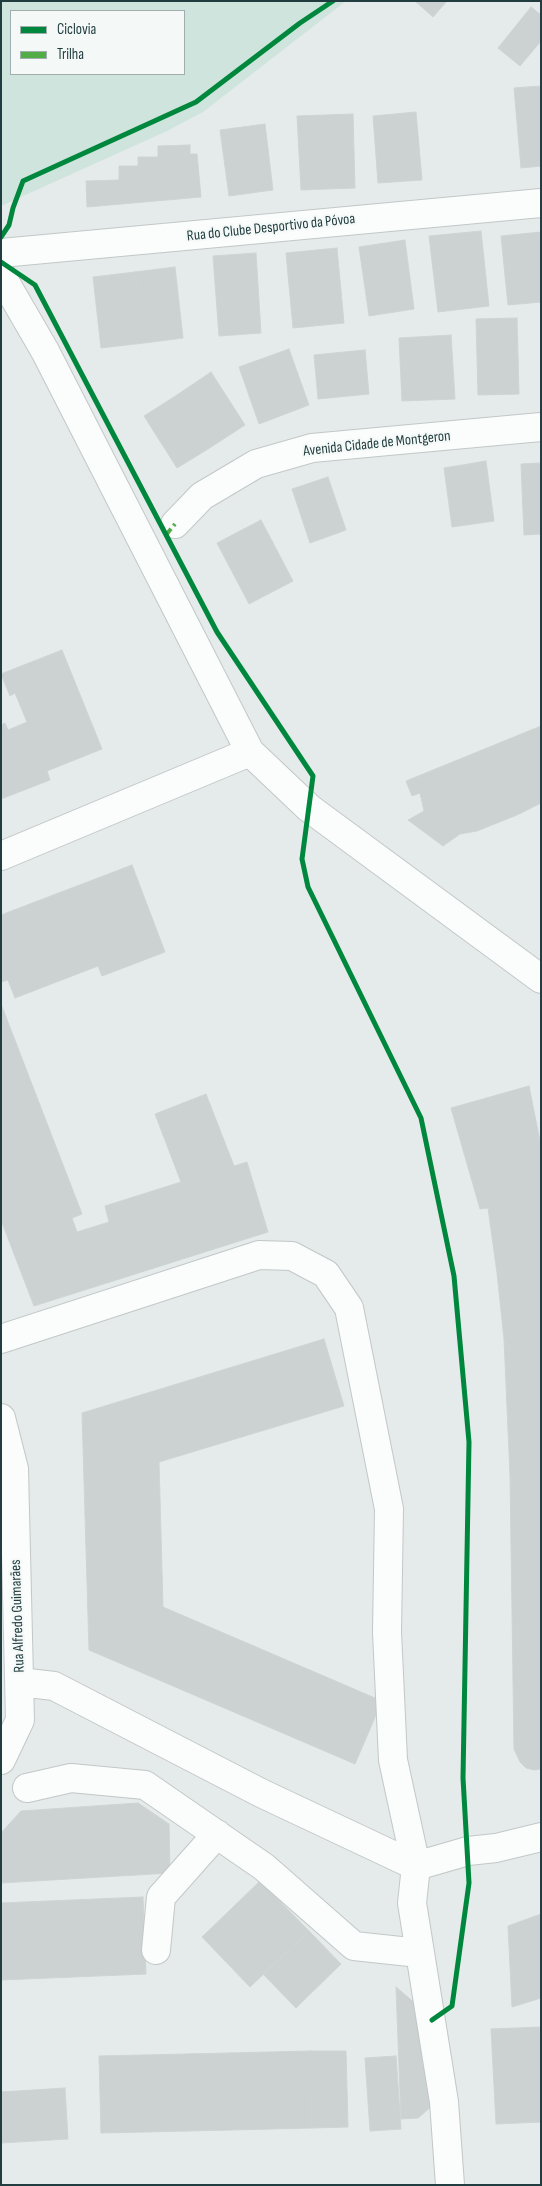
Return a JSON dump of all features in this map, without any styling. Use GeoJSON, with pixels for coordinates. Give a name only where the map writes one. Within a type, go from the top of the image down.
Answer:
{"type":"FeatureCollection","features":[{"type":"Feature","properties":{"kind":"street","name":"Rua do Clube Desportivo da Póvoa"},"geometry":{"type":"LineString","coordinates":[[1,253],[541,202]]}},
{"type":"Feature","properties":{"kind":"street"},"geometry":{"type":"LineString","coordinates":[[1,275],[45,351],[250,752],[309,808],[541,978]]}},
{"type":"Feature","properties":{"kind":"street","name":"Avenida Cidade de Montgeron"},"geometry":{"type":"LineString","coordinates":[[175,524],[202,496],[256,464],[312,448],[541,427]]}},
{"type":"Feature","properties":{"kind":"street"},"geometry":{"type":"LineString","coordinates":[[1,856],[250,752]]}},
{"type":"Feature","properties":{"kind":"street"},"geometry":{"type":"LineString","coordinates":[[1,1339],[259,1255],[292,1256],[326,1274],[349,1308],[389,1508],[387,1632],[393,1760],[416,1866],[412,1903],[444,2102],[450,2185]]}},
{"type":"Feature","properties":{"kind":"street","name":"Rua Alfredo Guimarães"},"geometry":{"type":"LineString","coordinates":[[1,1760],[20,1720],[14,1469],[2,1425]]}},
{"type":"Feature","properties":{"kind":"street"},"geometry":{"type":"LineString","coordinates":[[20,1682],[54,1686],[261,1793],[416,1866],[468,1851],[496,1848],[541,1837]]}},
{"type":"Feature","properties":{"kind":"street"},"geometry":{"type":"LineString","coordinates":[[27,1788],[71,1778],[145,1785],[264,1867],[354,1946],[419,1953]]}},
{"type":"Feature","properties":{"kind":"street"},"geometry":{"type":"LineString","coordinates":[[156,1950],[161,1897],[217,1834]]}},
{"type":"Feature","properties":{"kind":"green space"},"geometry":{"type":"Polygon","coordinates":[[[1,1],[346,1],[203,112],[167,131],[1,206],[1,1]]]}},
{"type":"Feature","properties":{"kind":"building"},"geometry":{"type":"Polygon","coordinates":[[[415,1],[447,1],[433,17],[415,1]]]}},
{"type":"Feature","properties":{"kind":"building"},"geometry":{"type":"Polygon","coordinates":[[[531,7],[541,15],[541,41],[520,66],[498,48],[531,7]]]}},
{"type":"Feature","properties":{"kind":"building"},"geometry":{"type":"Polygon","coordinates":[[[541,86],[541,166],[521,168],[514,88],[541,86]]]}},
{"type":"Feature","properties":{"kind":"building"},"geometry":{"type":"Polygon","coordinates":[[[416,112],[422,180],[378,183],[373,116],[416,112]]]}},
{"type":"Feature","properties":{"kind":"building"},"geometry":{"type":"Polygon","coordinates":[[[353,114],[355,188],[301,190],[297,116],[353,114]]]}},
{"type":"Feature","properties":{"kind":"building"},"geometry":{"type":"Polygon","coordinates":[[[265,124],[273,190],[229,196],[220,130],[265,124]]]}},
{"type":"Feature","properties":{"kind":"building"},"geometry":{"type":"Polygon","coordinates":[[[190,145],[190,154],[197,154],[201,197],[87,207],[86,181],[119,180],[119,166],[138,166],[138,157],[158,157],[158,146],[190,145]]]}},
{"type":"Feature","properties":{"kind":"building"},"geometry":{"type":"Polygon","coordinates":[[[481,231],[489,306],[438,312],[429,236],[481,231]]]}},
{"type":"Feature","properties":{"kind":"building"},"geometry":{"type":"Polygon","coordinates":[[[541,232],[541,302],[508,305],[501,236],[541,232]]]}},
{"type":"Feature","properties":{"kind":"building"},"geometry":{"type":"Polygon","coordinates":[[[405,240],[414,309],[369,316],[359,247],[405,240]]]}},
{"type":"Feature","properties":{"kind":"building"},"geometry":{"type":"Polygon","coordinates":[[[337,248],[344,323],[293,328],[286,253],[337,248]]]}},
{"type":"Feature","properties":{"kind":"building"},"geometry":{"type":"Polygon","coordinates":[[[256,253],[261,333],[219,336],[213,256],[256,253]]]}},
{"type":"Feature","properties":{"kind":"building"},"geometry":{"type":"Polygon","coordinates":[[[175,267],[183,338],[144,343],[135,272],[175,267]]]}},
{"type":"Feature","properties":{"kind":"building"},"geometry":{"type":"Polygon","coordinates":[[[135,272],[144,343],[101,348],[93,277],[135,272]]]}},
{"type":"Feature","properties":{"kind":"building"},"geometry":{"type":"Polygon","coordinates":[[[517,318],[519,394],[478,395],[476,319],[517,318]]]}},
{"type":"Feature","properties":{"kind":"building"},"geometry":{"type":"Polygon","coordinates":[[[451,335],[455,399],[402,401],[399,338],[451,335]]]}},
{"type":"Feature","properties":{"kind":"building"},"geometry":{"type":"Polygon","coordinates":[[[289,349],[309,405],[259,424],[239,367],[289,349]]]}},
{"type":"Feature","properties":{"kind":"building"},"geometry":{"type":"Polygon","coordinates":[[[365,350],[369,394],[318,399],[314,355],[365,350]]]}},
{"type":"Feature","properties":{"kind":"building"},"geometry":{"type":"Polygon","coordinates":[[[211,372],[245,425],[208,449],[174,397],[211,372]]]}},
{"type":"Feature","properties":{"kind":"building"},"geometry":{"type":"Polygon","coordinates":[[[174,397],[208,449],[177,468],[144,416],[174,397]]]}},
{"type":"Feature","properties":{"kind":"building"},"geometry":{"type":"Polygon","coordinates":[[[486,461],[494,521],[452,527],[444,468],[486,461]]]}},
{"type":"Feature","properties":{"kind":"building"},"geometry":{"type":"Polygon","coordinates":[[[541,463],[541,534],[524,535],[521,464],[541,463]]]}},
{"type":"Feature","properties":{"kind":"building"},"geometry":{"type":"Polygon","coordinates":[[[328,477],[346,530],[310,543],[292,489],[328,477]]]}},
{"type":"Feature","properties":{"kind":"building"},"geometry":{"type":"Polygon","coordinates":[[[261,520],[293,581],[249,604],[217,543],[261,520]]]}},
{"type":"Feature","properties":{"kind":"building"},"geometry":{"type":"Polygon","coordinates":[[[62,650],[102,749],[47,771],[50,780],[1,799],[1,725],[5,723],[8,730],[27,722],[15,693],[10,696],[1,674],[62,650]]]}},
{"type":"Feature","properties":{"kind":"building"},"geometry":{"type":"Polygon","coordinates":[[[541,726],[541,803],[477,831],[460,834],[443,846],[408,820],[424,811],[420,793],[412,796],[406,781],[541,726]]]}},
{"type":"Feature","properties":{"kind":"building"},"geometry":{"type":"Polygon","coordinates":[[[132,865],[165,952],[102,976],[98,966],[15,998],[8,980],[1,982],[1,915],[132,865]]]}},
{"type":"Feature","properties":{"kind":"building"},"geometry":{"type":"Polygon","coordinates":[[[1,1004],[82,1214],[72,1218],[77,1232],[109,1222],[105,1206],[181,1182],[155,1114],[206,1094],[234,1166],[247,1162],[268,1232],[34,1306],[1,1220],[1,1004]]]}},
{"type":"Feature","properties":{"kind":"building"},"geometry":{"type":"Polygon","coordinates":[[[529,1086],[541,1146],[541,1769],[534,1770],[526,1768],[520,1762],[514,1749],[510,1475],[504,1339],[497,1273],[488,1208],[480,1209],[451,1108],[529,1086]]]}},
{"type":"Feature","properties":{"kind":"building"},"geometry":{"type":"Polygon","coordinates":[[[324,1339],[344,1406],[159,1462],[163,1607],[382,1701],[355,1764],[89,1650],[82,1413],[324,1339]]]}},
{"type":"Feature","properties":{"kind":"building"},"geometry":{"type":"Polygon","coordinates":[[[138,1803],[169,1824],[170,1873],[1,1883],[1,1833],[21,1811],[138,1803]]]}},
{"type":"Feature","properties":{"kind":"building"},"geometry":{"type":"Polygon","coordinates":[[[260,1881],[309,1931],[250,1987],[202,1937],[260,1881]]]}},
{"type":"Feature","properties":{"kind":"building"},"geometry":{"type":"Polygon","coordinates":[[[143,1897],[146,1974],[1,1980],[1,1903],[143,1897]]]}},
{"type":"Feature","properties":{"kind":"building"},"geometry":{"type":"Polygon","coordinates":[[[541,1914],[541,1998],[512,2007],[508,1926],[541,1914]]]}},
{"type":"Feature","properties":{"kind":"building"},"geometry":{"type":"Polygon","coordinates":[[[309,1931],[341,1964],[296,2008],[263,1974],[309,1931]]]}},
{"type":"Feature","properties":{"kind":"building"},"geometry":{"type":"Polygon","coordinates":[[[396,1987],[416,2004],[432,2106],[418,2118],[401,2119],[396,1987]]]}},
{"type":"Feature","properties":{"kind":"building"},"geometry":{"type":"Polygon","coordinates":[[[541,2027],[541,2122],[496,2124],[491,2029],[541,2027]]]}},
{"type":"Feature","properties":{"kind":"building"},"geometry":{"type":"Polygon","coordinates":[[[310,2051],[312,2128],[231,2130],[229,2053],[310,2051]]]}},
{"type":"Feature","properties":{"kind":"building"},"geometry":{"type":"Polygon","coordinates":[[[310,2051],[346,2051],[348,2127],[312,2128],[310,2051]]]}},
{"type":"Feature","properties":{"kind":"building"},"geometry":{"type":"Polygon","coordinates":[[[229,2053],[231,2130],[101,2133],[99,2056],[229,2053]]]}},
{"type":"Feature","properties":{"kind":"building"},"geometry":{"type":"Polygon","coordinates":[[[396,2056],[401,2129],[370,2131],[365,2058],[396,2056]]]}},
{"type":"Feature","properties":{"kind":"building"},"geometry":{"type":"Polygon","coordinates":[[[65,2088],[68,2139],[1,2143],[1,2092],[65,2088]]]}},
{"type":"Feature","properties":{"kind":"marked path"},"geometry":{"type":"LineString","coordinates":[[166,535],[175,524]]}},
{"type":"Feature","properties":{"kind":"cycle path"},"geometry":{"type":"LineString","coordinates":[[1,237],[9,225],[23,181],[196,102],[300,23],[333,1]]}},
{"type":"Feature","properties":{"kind":"cycle path"},"geometry":{"type":"LineString","coordinates":[[1,262],[35,285],[217,632],[313,776],[302,859],[308,887],[421,1118],[454,1276],[469,1442],[463,1778],[469,1883],[452,2006],[432,2020]]}}]}
